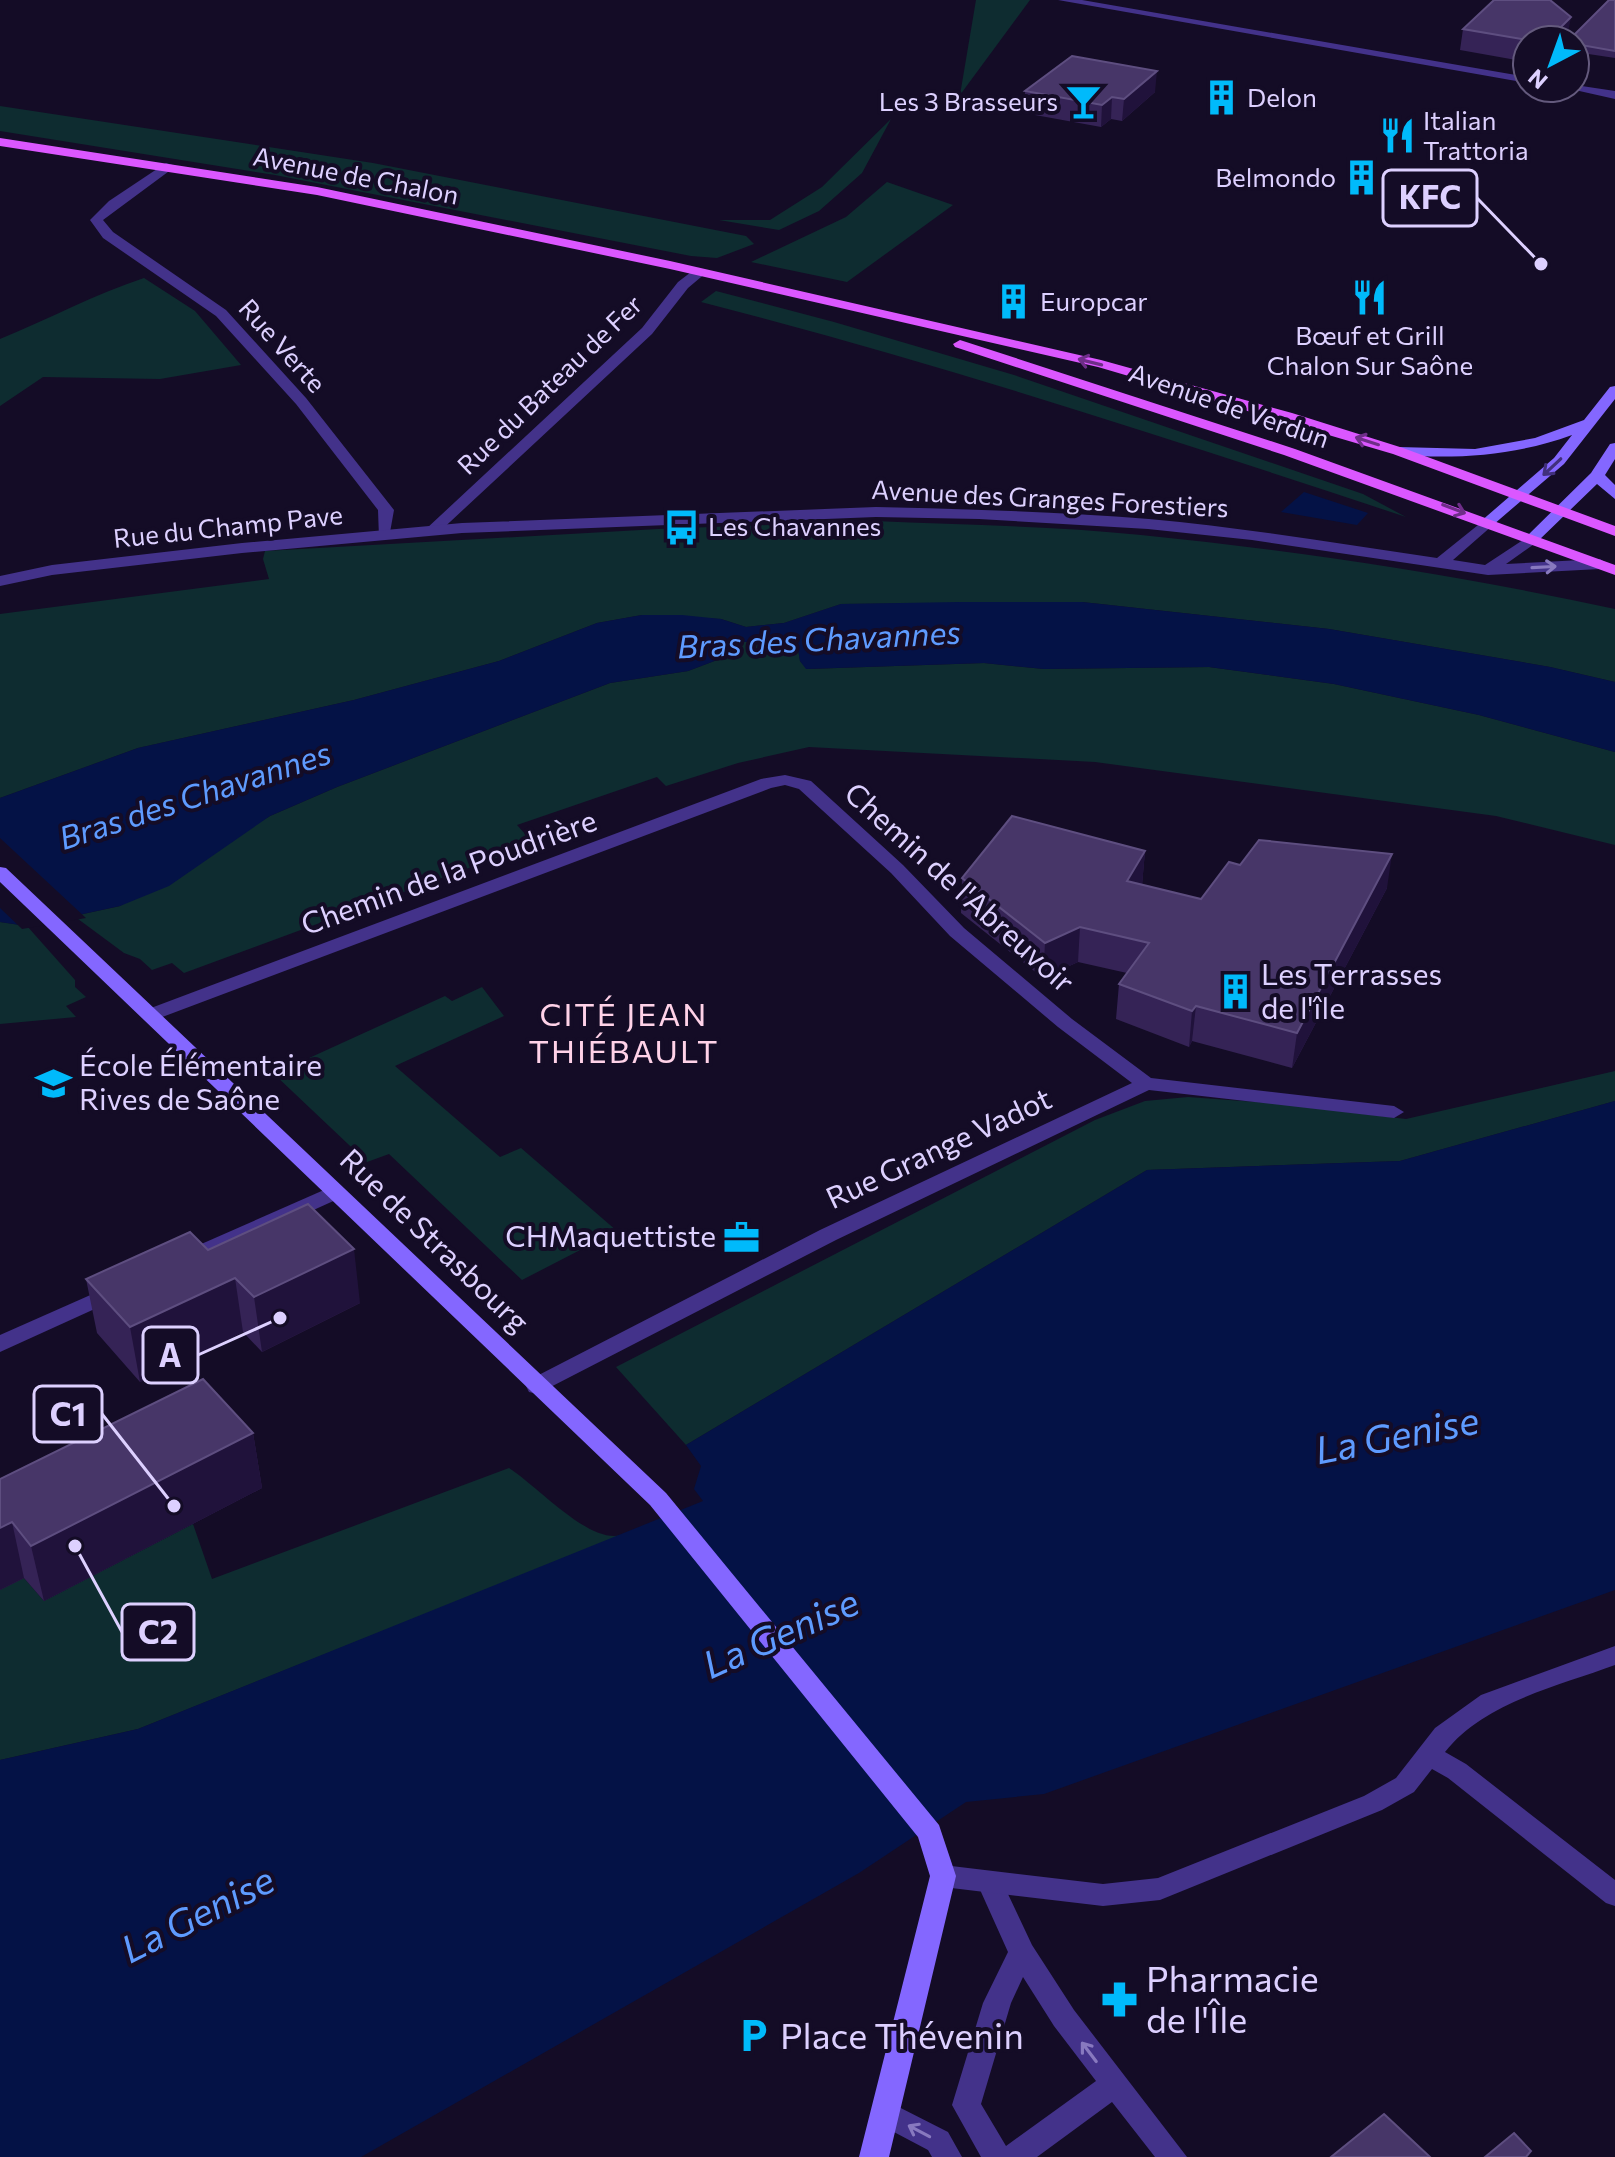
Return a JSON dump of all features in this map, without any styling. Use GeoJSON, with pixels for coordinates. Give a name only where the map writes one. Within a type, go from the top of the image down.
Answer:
{"type":"FeatureCollection","features":[{"type":"Feature","properties":{"kind":"main road","name":"Avenue de Chalon"},"geometry":{"type":"LineString","coordinates":[[0,142],[170,166],[348,197],[700,272]]}},
{"type":"Feature","properties":{"kind":"main road","name":"Avenue de Verdun"},"geometry":{"type":"LineString","coordinates":[[700,272],[1101,364],[1287,416],[1398,451],[1615,531]]}},
{"type":"Feature","properties":{"kind":"main road","name":"Avenue de Verdun"},"geometry":{"type":"LineString","coordinates":[[822,301],[1145,401],[1607,567]]}},
{"type":"Feature","properties":{"kind":"main road"},"geometry":{"type":"LineString","coordinates":[[1488,522],[1559,461],[1615,390]]}},
{"type":"Feature","properties":{"kind":"main road"},"geometry":{"type":"LineString","coordinates":[[1398,451],[1465,456],[1490,454],[1538,444],[1592,422]]}},
{"type":"Feature","properties":{"kind":"main road"},"geometry":{"type":"LineString","coordinates":[[1532,539],[1597,476],[1615,447]]}},
{"type":"Feature","properties":{"kind":"main road"},"geometry":{"type":"LineString","coordinates":[[1597,476],[1615,494]]}},
{"type":"Feature","properties":{"kind":"main road","name":"Rue de Strasbourg"},"geometry":{"type":"LineString","coordinates":[[0,872],[333,1193],[658,1499],[930,1833],[943,1876]]}},
{"type":"Feature","properties":{"kind":"main road"},"geometry":{"type":"LineString","coordinates":[[874,2157],[943,1876]]}},
{"type":"Feature","properties":{"kind":"street"},"geometry":{"type":"LineString","coordinates":[[1063,0],[1511,77]]}},
{"type":"Feature","properties":{"kind":"street"},"geometry":{"type":"LineString","coordinates":[[1591,91],[1615,95]]}},
{"type":"Feature","properties":{"kind":"street","name":"Rue Verte"},"geometry":{"type":"LineString","coordinates":[[170,166],[113,204],[96,220],[108,235],[221,313],[301,401],[386,510],[384,535]]}},
{"type":"Feature","properties":{"kind":"street","name":"Rue du Bateau de Fer"},"geometry":{"type":"LineString","coordinates":[[431,532],[647,331],[683,285],[700,272]]}},
{"type":"Feature","properties":{"kind":"street","name":"Avenue des Granges Forestiers"},"geometry":{"type":"LineString","coordinates":[[462,528],[876,512],[979,514],[1135,523],[1252,535],[1488,570],[1607,567]]}},
{"type":"Feature","properties":{"kind":"street"},"geometry":{"type":"LineString","coordinates":[[1442,562],[1488,522]]}},
{"type":"Feature","properties":{"kind":"street","name":"Rue du Champ Pave"},"geometry":{"type":"LineString","coordinates":[[0,581],[84,566],[462,528]]}},
{"type":"Feature","properties":{"kind":"street"},"geometry":{"type":"LineString","coordinates":[[1488,570],[1532,539]]}},
{"type":"Feature","properties":{"kind":"street","name":"Chemin de l'Abreuvoir"},"geometry":{"type":"LineString","coordinates":[[767,783],[785,780],[805,785],[897,869],[957,932],[1065,1023],[1146,1084]]}},
{"type":"Feature","properties":{"kind":"street","name":"Chemin de la Poudrière"},"geometry":{"type":"LineString","coordinates":[[150,1015],[767,783]]}},
{"type":"Feature","properties":{"kind":"street"},"geometry":{"type":"LineString","coordinates":[[1146,1084],[1394,1112]]}},
{"type":"Feature","properties":{"kind":"street","name":"Rue Grange Vadot"},"geometry":{"type":"LineString","coordinates":[[537,1386],[828,1235],[1146,1084]]}},
{"type":"Feature","properties":{"kind":"street"},"geometry":{"type":"LineString","coordinates":[[160,1271],[333,1193]]}},
{"type":"Feature","properties":{"kind":"street"},"geometry":{"type":"LineString","coordinates":[[0,1344],[131,1284]]}},
{"type":"Feature","properties":{"kind":"street"},"geometry":{"type":"LineString","coordinates":[[943,1876],[1103,1895],[1160,1889],[1373,1803],[1405,1785],[1444,1735],[1490,1702],[1615,1655]]}},
{"type":"Feature","properties":{"kind":"street"},"geometry":{"type":"LineString","coordinates":[[1430,1756],[1457,1771],[1615,1895]]}},
{"type":"Feature","properties":{"kind":"street"},"geometry":{"type":"LineString","coordinates":[[990,1883],[1022,1952],[1064,2018],[1113,2085],[1172,2157]]}},
{"type":"Feature","properties":{"kind":"street"},"geometry":{"type":"LineString","coordinates":[[997,2157],[966,2105],[997,2003],[1022,1952]]}},
{"type":"Feature","properties":{"kind":"street"},"geometry":{"type":"LineString","coordinates":[[1014,2157],[1113,2085]]}},
{"type":"Feature","properties":{"kind":"street"},"geometry":{"type":"LineString","coordinates":[[885,2113],[938,2141],[947,2157]]}},
{"type":"Feature","properties":{"kind":"green space"},"geometry":{"type":"Polygon","coordinates":[[[976,0],[1030,0],[960,95],[976,0]]]}},
{"type":"Feature","properties":{"kind":"green space"},"geometry":{"type":"Polygon","coordinates":[[[0,106],[373,163],[746,236],[754,244],[717,258],[691,256],[275,175],[0,131],[0,106]]]}},
{"type":"Feature","properties":{"kind":"green space"},"geometry":{"type":"Polygon","coordinates":[[[891,119],[862,173],[819,211],[779,230],[719,220],[770,220],[822,187],[891,119]]]}},
{"type":"Feature","properties":{"kind":"green space"},"geometry":{"type":"Polygon","coordinates":[[[887,182],[953,205],[847,282],[751,262],[846,217],[887,182]]]}},
{"type":"Feature","properties":{"kind":"green space"},"geometry":{"type":"Polygon","coordinates":[[[144,278],[195,311],[241,365],[160,379],[43,377],[0,406],[0,339],[144,278]]]}},
{"type":"Feature","properties":{"kind":"green space"},"geometry":{"type":"Polygon","coordinates":[[[716,291],[1014,375],[1363,494],[1406,517],[968,377],[701,302],[716,291]]]}},
{"type":"Feature","properties":{"kind":"green space"},"geometry":{"type":"Polygon","coordinates":[[[874,521],[1075,530],[1201,541],[1438,575],[1615,609],[1615,682],[1550,667],[1329,629],[1082,602],[841,604],[784,623],[746,627],[721,619],[642,615],[597,623],[499,661],[354,700],[138,748],[0,798],[0,614],[269,579],[263,559],[265,551],[658,529],[874,521]]]}},
{"type":"Feature","properties":{"kind":"green space"},"geometry":{"type":"Polygon","coordinates":[[[784,641],[798,649],[800,661],[807,669],[984,663],[1044,669],[1209,667],[1334,684],[1479,715],[1615,752],[1615,845],[1496,816],[1095,762],[809,747],[738,763],[666,786],[657,777],[517,825],[534,844],[184,973],[172,963],[152,970],[74,916],[120,906],[270,816],[337,787],[610,683],[688,671],[717,660],[742,642],[784,641]]]}},
{"type":"Feature","properties":{"kind":"green space"},"geometry":{"type":"Polygon","coordinates":[[[0,922],[27,926],[75,980],[75,987],[86,997],[66,1006],[76,1017],[0,1024],[0,922]]]}},
{"type":"Feature","properties":{"kind":"green space"},"geometry":{"type":"Polygon","coordinates":[[[482,987],[504,1016],[395,1066],[500,1157],[521,1148],[617,1231],[522,1280],[389,1154],[367,1162],[274,1074],[445,996],[452,1001],[482,987]]]}},
{"type":"Feature","properties":{"kind":"green space"},"geometry":{"type":"Polygon","coordinates":[[[1615,1071],[1615,1101],[1400,1161],[1147,1170],[686,1445],[616,1367],[1095,1120],[1145,1101],[1188,1097],[1406,1119],[1615,1071]]]}},
{"type":"Feature","properties":{"kind":"green space"},"geometry":{"type":"Polygon","coordinates":[[[509,1468],[588,1528],[614,1536],[627,1533],[138,1729],[0,1760],[0,1590],[24,1578],[44,1601],[193,1524],[212,1579],[509,1468]]]}},
{"type":"Feature","properties":{"kind":"water"},"geometry":{"type":"Polygon","coordinates":[[[1304,492],[1368,513],[1357,525],[1281,512],[1304,492]]]}},
{"type":"Feature","properties":{"kind":"water","name":"Bras des Chavannes"},"geometry":{"type":"Polygon","coordinates":[[[1082,602],[1329,629],[1550,667],[1615,682],[1615,752],[1479,715],[1334,684],[1209,667],[1044,669],[984,663],[806,669],[800,661],[798,649],[784,641],[742,642],[717,660],[688,671],[610,683],[337,787],[270,816],[169,886],[120,906],[27,926],[0,922],[0,798],[138,748],[354,700],[499,661],[597,623],[642,615],[682,615],[721,619],[746,627],[784,623],[841,604],[1082,602]]]}},
{"type":"Feature","properties":{"kind":"water","name":"La Genise"},"geometry":{"type":"Polygon","coordinates":[[[1615,1101],[1615,1590],[1044,1794],[966,1802],[859,1873],[361,2157],[0,2157],[0,1760],[138,1729],[703,1501],[694,1489],[701,1466],[686,1445],[1147,1170],[1400,1161],[1615,1101]]]}},
{"type":"Feature","properties":{"kind":"pier"},"geometry":{"type":"Polygon","coordinates":[[[0,838],[86,918],[22,929],[0,908],[0,838]]]}},
{"type":"Feature","properties":{"kind":"building"},"geometry":{"type":"Polygon","coordinates":[[[1494,0],[1550,0],[1571,17],[1564,24],[1511,24],[1511,37],[1463,29],[1494,0]]]}},
{"type":"Feature","properties":{"kind":"building"},"geometry":{"type":"Polygon","coordinates":[[[1609,0],[1615,0],[1615,51],[1591,47],[1591,24],[1585,24],[1609,0]]]}},
{"type":"Feature","properties":{"kind":"building"},"geometry":{"type":"Polygon","coordinates":[[[1072,56],[1157,71],[1124,99],[1112,97],[1102,105],[1025,91],[1072,56]]]}},
{"type":"Feature","properties":{"kind":"building"},"geometry":{"type":"Polygon","coordinates":[[[1012,816],[1145,851],[1127,881],[1201,899],[1229,862],[1240,865],[1259,840],[1392,854],[1297,1033],[1196,1006],[1192,1011],[1119,984],[1149,943],[1080,927],[1045,943],[962,878],[1012,816]]]}},
{"type":"Feature","properties":{"kind":"building"},"geometry":{"type":"Polygon","coordinates":[[[308,1204],[354,1249],[254,1297],[235,1278],[130,1327],[86,1279],[190,1232],[208,1250],[308,1204]]]}},
{"type":"Feature","properties":{"kind":"building"},"geometry":{"type":"Polygon","coordinates":[[[203,1379],[253,1433],[31,1546],[12,1522],[0,1528],[0,1479],[203,1379]]]}},
{"type":"Feature","properties":{"kind":"building"},"geometry":{"type":"Polygon","coordinates":[[[1384,2114],[1430,2157],[1331,2157],[1384,2114]]]}},
{"type":"Feature","properties":{"kind":"building"},"geometry":{"type":"Polygon","coordinates":[[[1514,2133],[1531,2151],[1526,2157],[1485,2157],[1514,2133]]]}},
{"type":"Feature","properties":{"kind":"place","name":"Delon"},"geometry":{"type":"Point","coordinates":[1221,98]}},
{"type":"Feature","properties":{"kind":"place","name":"Les 3 Brasseurs"},"geometry":{"type":"Point","coordinates":[1084,102]}},
{"type":"Feature","properties":{"kind":"place","name":"Italian Trattoria"},"geometry":{"type":"Point","coordinates":[1397,136]}},
{"type":"Feature","properties":{"kind":"place","name":"Belmondo"},"geometry":{"type":"Point","coordinates":[1362,178]}},
{"type":"Feature","properties":{"kind":"place","name":"KFC"},"geometry":{"type":"Point","coordinates":[1541,264]}},
{"type":"Feature","properties":{"kind":"place","name":"Bœuf et Grill Chalon Sur Saône"},"geometry":{"type":"Point","coordinates":[1370,297]}},
{"type":"Feature","properties":{"kind":"place","name":"Europcar"},"geometry":{"type":"Point","coordinates":[1014,302]}},
{"type":"Feature","properties":{"kind":"place","name":"Les Chavannes"},"geometry":{"type":"Point","coordinates":[682,527]}},
{"type":"Feature","properties":{"kind":"place","name":"Les Terrasses de l'île"},"geometry":{"type":"Point","coordinates":[1235,992]}},
{"type":"Feature","properties":{"kind":"place","name":"École Élémentaire Rives de Saône"},"geometry":{"type":"Point","coordinates":[53,1083]}},
{"type":"Feature","properties":{"kind":"place","name":"CHMaquettiste"},"geometry":{"type":"Point","coordinates":[742,1237]}},
{"type":"Feature","properties":{"kind":"place","name":"A"},"geometry":{"type":"Point","coordinates":[280,1318]}},
{"type":"Feature","properties":{"kind":"place","name":"C1"},"geometry":{"type":"Point","coordinates":[174,1506]}},
{"type":"Feature","properties":{"kind":"place","name":"C2"},"geometry":{"type":"Point","coordinates":[75,1546]}},
{"type":"Feature","properties":{"kind":"place","name":"Pharmacie de l'Île"},"geometry":{"type":"Point","coordinates":[1120,2000]}},
{"type":"Feature","properties":{"kind":"place","name":"Place Thévenin"},"geometry":{"type":"Point","coordinates":[754,2036]}},
{"type":"Feature","properties":{"kind":"district","name":"CITÉ JEAN THIÉBAULT"},"geometry":{"type":"Point","coordinates":[624,1034]}}]}
